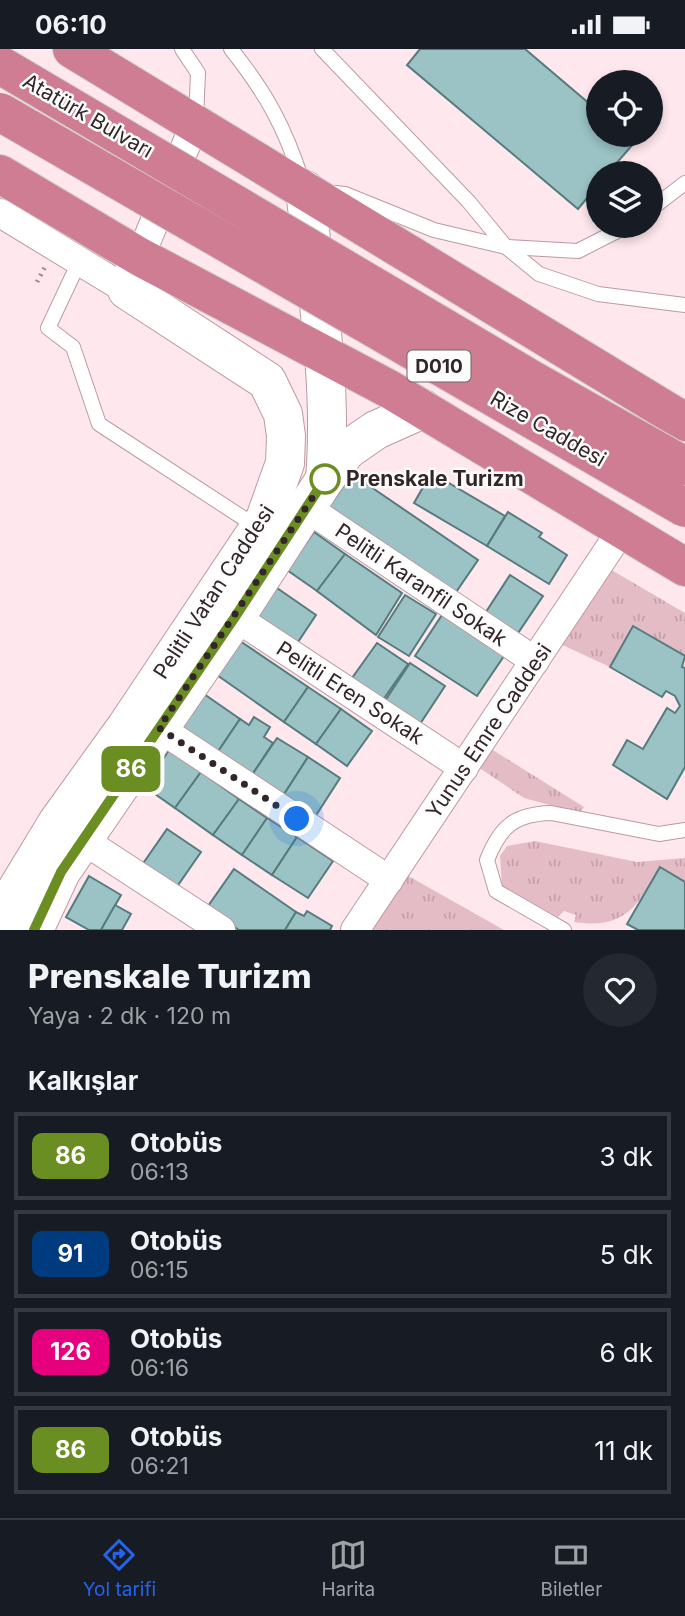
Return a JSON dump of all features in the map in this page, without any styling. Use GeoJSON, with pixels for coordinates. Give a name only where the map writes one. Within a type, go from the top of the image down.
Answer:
{"type":"FeatureCollection","features":[{"type":"Feature","properties":{"kind":"highway"},"geometry":{"type":"LineString","coordinates":[[72,49],[685,422]]}},
{"type":"Feature","properties":{"kind":"highway","name":"Atatürk Bulvarı"},"geometry":{"type":"LineString","coordinates":[[0,65],[229,199]]}},
{"type":"Feature","properties":{"kind":"highway","name":"Atatürk Bulvarı"},"geometry":{"type":"LineString","coordinates":[[0,112],[177,215]]}},
{"type":"Feature","properties":{"kind":"highway"},"geometry":{"type":"LineString","coordinates":[[0,174],[133,274],[179,277],[324,352],[685,567]]}},
{"type":"Feature","properties":{"kind":"highway","name":"Rize Caddesi"},"geometry":{"type":"LineString","coordinates":[[229,199],[519,372],[685,466]]}},
{"type":"Feature","properties":{"kind":"highway","name":"Rize Caddesi"},"geometry":{"type":"LineString","coordinates":[[177,215],[685,508]]}},
{"type":"Feature","properties":{"kind":"highway"},"geometry":{"type":"LineString","coordinates":[[265,321],[293,312],[316,288]]}},
{"type":"Feature","properties":{"kind":"street","name":"Atatürk Bulvarı"},"geometry":{"type":"LineString","coordinates":[[177,215],[195,123]]}},
{"type":"Feature","properties":{"kind":"street"},"geometry":{"type":"LineString","coordinates":[[305,190],[324,352],[328,438],[316,493]]}},
{"type":"Feature","properties":{"kind":"street"},"geometry":{"type":"LineString","coordinates":[[0,213],[80,260],[133,274],[177,215]]}},
{"type":"Feature","properties":{"kind":"street"},"geometry":{"type":"LineString","coordinates":[[177,215],[160,241],[179,277]]}},
{"type":"Feature","properties":{"kind":"street","name":"Pelitli Vatan Caddesi"},"geometry":{"type":"LineString","coordinates":[[1,930],[11,899],[57,823],[126,727],[259,528],[278,489],[285,463],[286,436],[283,414],[267,381],[133,274]]}},
{"type":"Feature","properties":{"kind":"street","name":"Pelitli Vatan Caddesi"},"geometry":{"type":"LineString","coordinates":[[34,930],[54,884],[347,450],[376,430],[423,409]]}},
{"type":"Feature","properties":{"kind":"street","name":"Pelitli Karanfil Sokak"},"geometry":{"type":"LineString","coordinates":[[316,493],[536,661]]}},
{"type":"Feature","properties":{"kind":"street","name":"Yunus Emre Caddesi"},"geometry":{"type":"LineString","coordinates":[[355,930],[621,531]]}},
{"type":"Feature","properties":{"kind":"street","name":"Pelitli Eren Sokak"},"geometry":{"type":"LineString","coordinates":[[235,617],[464,768]]}},
{"type":"Feature","properties":{"kind":"street"},"geometry":{"type":"LineString","coordinates":[[159,728],[388,880]]}},
{"type":"Feature","properties":{"kind":"street"},"geometry":{"type":"LineString","coordinates":[[83,840],[221,930]]}},
{"type":"Feature","properties":{"kind":"lane","name":"Atatürk Bulvarı"},"geometry":{"type":"LineString","coordinates":[[182,49],[198,73],[195,123]]}},
{"type":"Feature","properties":{"kind":"lane"},"geometry":{"type":"LineString","coordinates":[[231,49],[263,88],[292,150],[305,190],[345,194],[434,230],[506,247],[578,251],[603,238]]}},
{"type":"Feature","properties":{"kind":"lane"},"geometry":{"type":"LineString","coordinates":[[322,49],[469,202],[506,247],[540,274],[598,294],[685,305]]}},
{"type":"Feature","properties":{"kind":"lane"},"geometry":{"type":"LineString","coordinates":[[663,200],[685,183]]}},
{"type":"Feature","properties":{"kind":"lane"},"geometry":{"type":"LineString","coordinates":[[80,260],[48,328],[73,347],[99,424],[259,528]]}},
{"type":"Feature","properties":{"kind":"lane"},"geometry":{"type":"LineString","coordinates":[[564,930],[496,891],[487,860],[503,828],[534,813],[551,813],[659,834],[685,830]]}},
{"type":"Feature","properties":{"kind":"green space"},"geometry":{"type":"Polygon","coordinates":[[[603,565],[685,613],[685,656],[633,626],[610,667],[556,642],[603,565]]]}},
{"type":"Feature","properties":{"kind":"green space"},"geometry":{"type":"Polygon","coordinates":[[[488,747],[584,807],[579,813],[524,798],[475,765],[488,747]]]}},
{"type":"Feature","properties":{"kind":"green space"},"geometry":{"type":"Polygon","coordinates":[[[535,841],[637,862],[685,858],[685,882],[660,867],[645,893],[628,912],[606,922],[574,922],[576,915],[564,911],[558,917],[502,886],[500,856],[507,846],[535,841]]]}},
{"type":"Feature","properties":{"kind":"green space"},"geometry":{"type":"Polygon","coordinates":[[[403,873],[504,930],[364,930],[403,873]]]}},
{"type":"Feature","properties":{"kind":"building"},"geometry":{"type":"Polygon","coordinates":[[[420,49],[525,49],[586,101],[586,147],[631,147],[618,161],[586,161],[586,199],[578,209],[407,65],[420,49]]]}},
{"type":"Feature","properties":{"kind":"building"},"geometry":{"type":"Polygon","coordinates":[[[352,474],[478,560],[452,598],[326,511],[352,474]]]}},
{"type":"Feature","properties":{"kind":"building"},"geometry":{"type":"Polygon","coordinates":[[[437,476],[505,516],[487,546],[414,503],[429,477],[434,480],[437,476]]]}},
{"type":"Feature","properties":{"kind":"building"},"geometry":{"type":"Polygon","coordinates":[[[508,512],[542,533],[539,537],[567,555],[549,584],[487,546],[508,512]]]}},
{"type":"Feature","properties":{"kind":"building"},"geometry":{"type":"Polygon","coordinates":[[[314,532],[345,554],[317,591],[287,570],[314,532]]]}},
{"type":"Feature","properties":{"kind":"building"},"geometry":{"type":"Polygon","coordinates":[[[345,554],[402,593],[376,635],[317,591],[345,554]]]}},
{"type":"Feature","properties":{"kind":"building"},"geometry":{"type":"Polygon","coordinates":[[[510,575],[543,596],[516,636],[484,615],[510,575]]]}},
{"type":"Feature","properties":{"kind":"building"},"geometry":{"type":"Polygon","coordinates":[[[277,588],[316,615],[294,648],[254,620],[277,588]]]}},
{"type":"Feature","properties":{"kind":"building"},"geometry":{"type":"Polygon","coordinates":[[[405,595],[436,614],[409,656],[378,637],[405,595]]]}},
{"type":"Feature","properties":{"kind":"building"},"geometry":{"type":"Polygon","coordinates":[[[442,615],[504,656],[477,696],[415,656],[442,615]]]}},
{"type":"Feature","properties":{"kind":"building"},"geometry":{"type":"Polygon","coordinates":[[[633,626],[685,656],[682,667],[685,668],[685,767],[667,799],[613,765],[627,740],[643,749],[667,708],[675,713],[680,706],[675,696],[666,691],[662,697],[610,667],[633,626]]]}},
{"type":"Feature","properties":{"kind":"building"},"geometry":{"type":"Polygon","coordinates":[[[240,641],[308,687],[284,722],[217,675],[240,641]]]}},
{"type":"Feature","properties":{"kind":"building"},"geometry":{"type":"Polygon","coordinates":[[[377,643],[408,664],[378,707],[347,685],[377,643]]]}},
{"type":"Feature","properties":{"kind":"building"},"geometry":{"type":"Polygon","coordinates":[[[410,663],[445,686],[416,730],[381,707],[410,663]]]}},
{"type":"Feature","properties":{"kind":"building"},"geometry":{"type":"Polygon","coordinates":[[[308,687],[341,709],[316,744],[284,722],[308,687]]]}},
{"type":"Feature","properties":{"kind":"building"},"geometry":{"type":"Polygon","coordinates":[[[204,694],[240,719],[215,756],[179,731],[204,694]]]}},
{"type":"Feature","properties":{"kind":"building"},"geometry":{"type":"Polygon","coordinates":[[[341,709],[372,731],[347,766],[316,744],[341,709]]]}},
{"type":"Feature","properties":{"kind":"building"},"geometry":{"type":"Polygon","coordinates":[[[254,717],[270,727],[264,737],[273,743],[250,778],[215,756],[240,719],[249,725],[254,717]]]}},
{"type":"Feature","properties":{"kind":"building"},"geometry":{"type":"Polygon","coordinates":[[[277,738],[308,757],[281,799],[250,778],[277,738]]]}},
{"type":"Feature","properties":{"kind":"building"},"geometry":{"type":"Polygon","coordinates":[[[169,750],[201,772],[175,808],[145,787],[169,750]]]}},
{"type":"Feature","properties":{"kind":"building"},"geometry":{"type":"Polygon","coordinates":[[[308,757],[340,778],[313,820],[281,799],[308,757]]]}},
{"type":"Feature","properties":{"kind":"building"},"geometry":{"type":"Polygon","coordinates":[[[201,772],[239,799],[213,835],[175,808],[201,772]]]}},
{"type":"Feature","properties":{"kind":"building"},"geometry":{"type":"Polygon","coordinates":[[[239,799],[267,818],[242,855],[213,835],[239,799]]]}},
{"type":"Feature","properties":{"kind":"building"},"geometry":{"type":"Polygon","coordinates":[[[267,818],[297,837],[272,875],[242,855],[267,818]]]}},
{"type":"Feature","properties":{"kind":"building"},"geometry":{"type":"Polygon","coordinates":[[[167,829],[201,852],[176,888],[142,865],[167,829]]]}},
{"type":"Feature","properties":{"kind":"building"},"geometry":{"type":"Polygon","coordinates":[[[297,837],[333,861],[308,898],[272,875],[297,837]]]}},
{"type":"Feature","properties":{"kind":"building"},"geometry":{"type":"Polygon","coordinates":[[[660,867],[685,882],[685,930],[638,930],[627,924],[660,867]]]}},
{"type":"Feature","properties":{"kind":"building"},"geometry":{"type":"Polygon","coordinates":[[[234,869],[296,912],[285,930],[239,930],[206,909],[234,869]]]}},
{"type":"Feature","properties":{"kind":"building"},"geometry":{"type":"Polygon","coordinates":[[[89,876],[121,895],[101,930],[89,930],[66,917],[89,876]]]}},
{"type":"Feature","properties":{"kind":"building"},"geometry":{"type":"Polygon","coordinates":[[[115,905],[131,914],[122,930],[101,930],[115,905]]]}},
{"type":"Feature","properties":{"kind":"building"},"geometry":{"type":"Polygon","coordinates":[[[307,911],[332,926],[330,930],[285,930],[296,912],[304,916],[307,911]]]}},
{"type":"Feature","properties":{"kind":"bus line","name":"86"},"geometry":{"type":"LineString","coordinates":[[34,930],[41,909],[61,872],[235,617],[325,479]]}},
{"type":"Feature","properties":{"kind":"place","name":"Prenskale Turizm"},"geometry":{"type":"Point","coordinates":[325,479]}},
{"type":"Feature","properties":{"kind":"route"},"geometry":{"type":"LineString","coordinates":[[297,819],[159,728],[325,479]]}}]}
